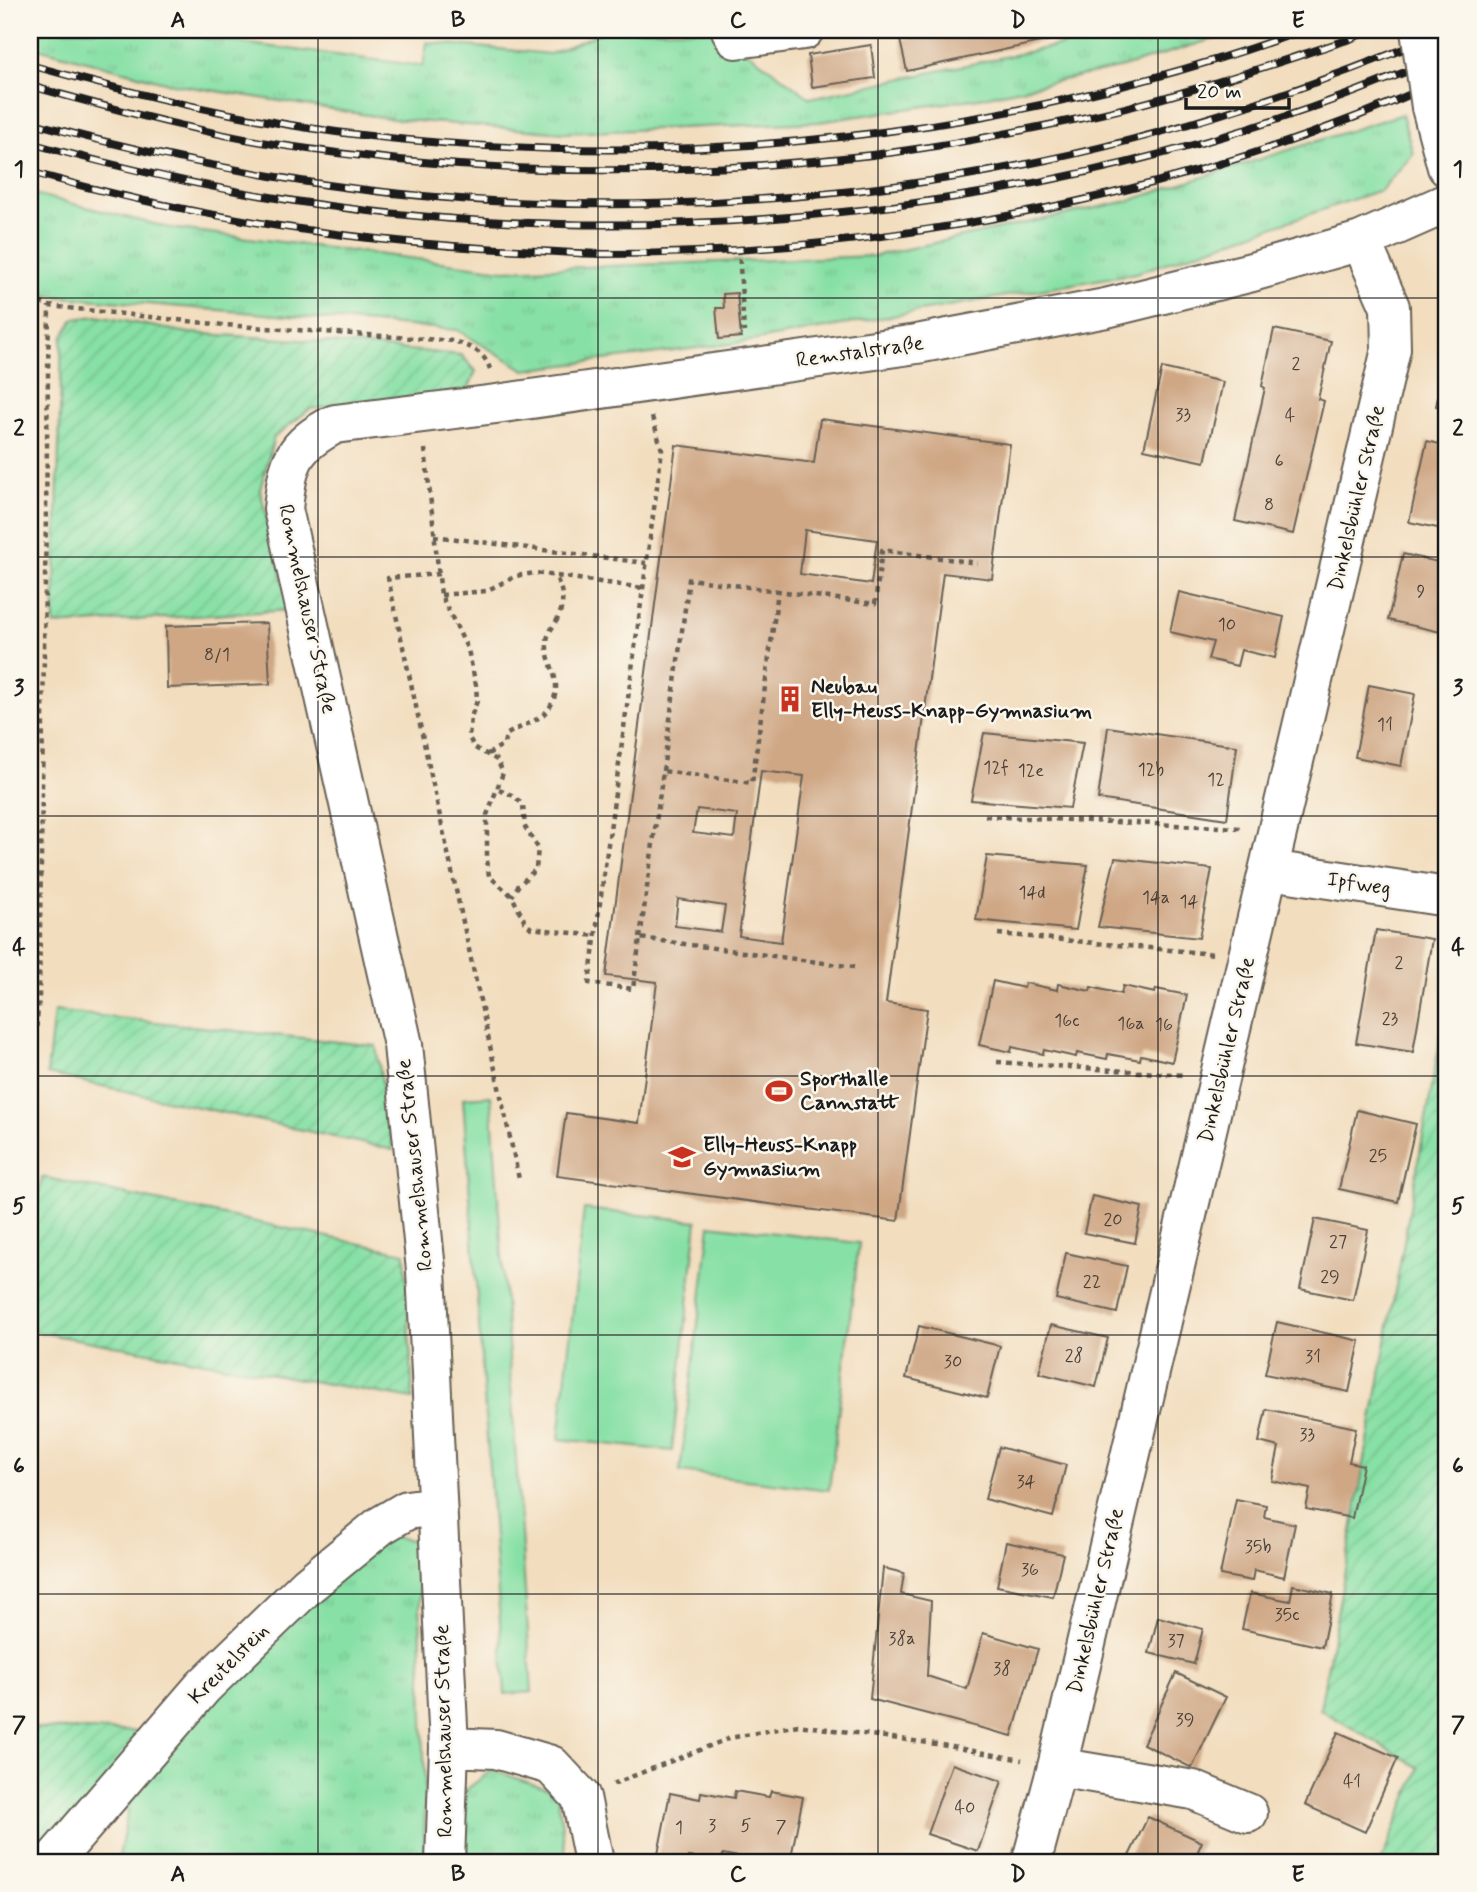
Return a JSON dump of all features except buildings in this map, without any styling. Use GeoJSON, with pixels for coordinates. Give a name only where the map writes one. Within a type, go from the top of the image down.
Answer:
{"type":"FeatureCollection","features":[{"type":"Feature","properties":{"kind":"street"},"geometry":{"type":"LineString","coordinates":[[731,30],[736,40],[804,30]]}},
{"type":"Feature","properties":{"kind":"street"},"geometry":{"type":"LineString","coordinates":[[1419,30],[1431,107],[1447,167]]}},
{"type":"Feature","properties":{"kind":"street","name":"Remstalstraße"},"geometry":{"type":"LineString","coordinates":[[286,480],[296,453],[312,436],[335,424],[496,404],[917,344],[1106,309],[1361,241],[1447,203]]}},
{"type":"Feature","properties":{"kind":"street","name":"Dinkelsbühler Straße"},"geometry":{"type":"LineString","coordinates":[[1033,1861],[1221,1077],[1391,349],[1390,307],[1361,241]]}},
{"type":"Feature","properties":{"kind":"street","name":"Rommelshauser Straße"},"geometry":{"type":"LineString","coordinates":[[286,480],[283,509],[403,1045],[426,1270],[449,1747],[445,1862]]}},
{"type":"Feature","properties":{"kind":"street","name":"Ipfweg"},"geometry":{"type":"LineString","coordinates":[[1270,870],[1447,897]]}},
{"type":"Feature","properties":{"kind":"street","name":"Kreutelstein"},"geometry":{"type":"LineString","coordinates":[[52,1862],[203,1687],[308,1585],[380,1526],[407,1510],[437,1506]]}},
{"type":"Feature","properties":{"kind":"street"},"geometry":{"type":"LineString","coordinates":[[449,1747],[496,1749],[551,1765],[581,1797],[594,1862]]}},
{"type":"Feature","properties":{"kind":"street"},"geometry":{"type":"LineString","coordinates":[[1057,1767],[1194,1790],[1248,1813]]}},
{"type":"Feature","properties":{"kind":"path"},"geometry":{"type":"LineString","coordinates":[[739,249],[744,329]]}},
{"type":"Feature","properties":{"kind":"path"},"geometry":{"type":"LineString","coordinates":[[30,299],[49,306],[224,325],[454,341],[476,349],[489,364],[496,404]]}},
{"type":"Feature","properties":{"kind":"path"},"geometry":{"type":"LineString","coordinates":[[30,1107],[39,996],[49,306]]}},
{"type":"Feature","properties":{"kind":"path"},"geometry":{"type":"LineString","coordinates":[[643,383],[662,450],[589,983],[633,989],[689,579],[874,604],[882,550],[977,563]]}},
{"type":"Feature","properties":{"kind":"path"},"geometry":{"type":"LineString","coordinates":[[421,413],[441,595],[468,650],[476,685],[477,701],[471,717],[470,738],[475,748],[498,760],[503,774],[487,816],[489,876],[512,896],[531,928],[596,936]]}},
{"type":"Feature","properties":{"kind":"path"},"geometry":{"type":"LineString","coordinates":[[434,536],[646,563]]}},
{"type":"Feature","properties":{"kind":"path"},"geometry":{"type":"LineString","coordinates":[[441,595],[486,591],[516,576],[535,573],[643,588]]}},
{"type":"Feature","properties":{"kind":"path"},"geometry":{"type":"LineString","coordinates":[[439,574],[388,578],[519,1180]]}},
{"type":"Feature","properties":{"kind":"path"},"geometry":{"type":"LineString","coordinates":[[488,754],[504,744],[506,735],[521,725],[535,722],[553,703],[557,689],[556,677],[546,646],[548,633],[558,618],[562,604],[562,589],[555,576]]}},
{"type":"Feature","properties":{"kind":"path"},"geometry":{"type":"LineString","coordinates":[[663,771],[752,783],[778,591]]}},
{"type":"Feature","properties":{"kind":"path"},"geometry":{"type":"LineString","coordinates":[[499,790],[514,796],[523,805],[525,827],[538,848],[536,869],[517,886],[512,896]]}},
{"type":"Feature","properties":{"kind":"path"},"geometry":{"type":"LineString","coordinates":[[985,816],[1279,830]]}},
{"type":"Feature","properties":{"kind":"path"},"geometry":{"type":"LineString","coordinates":[[998,934],[1249,957]]}},
{"type":"Feature","properties":{"kind":"path"},"geometry":{"type":"LineString","coordinates":[[640,938],[854,967]]}},
{"type":"Feature","properties":{"kind":"path"},"geometry":{"type":"LineString","coordinates":[[997,1062],[1221,1077]]}},
{"type":"Feature","properties":{"kind":"path"},"geometry":{"type":"LineString","coordinates":[[581,1797],[730,1738],[798,1726],[936,1744],[1057,1767]]}},
{"type":"Feature","properties":{"kind":"green space"},"geometry":{"type":"Polygon","coordinates":[[[30,30],[160,30],[178,35],[423,66],[427,42],[550,54],[607,30],[712,30],[744,49],[810,98],[1117,33],[1117,30],[1242,30],[1123,67],[979,98],[819,122],[565,133],[393,119],[172,84],[30,46],[30,30]]]}},
{"type":"Feature","properties":{"kind":"green space"},"geometry":{"type":"Polygon","coordinates":[[[1402,114],[1413,154],[1381,190],[1136,273],[745,342],[525,370],[457,330],[50,296],[30,289],[30,193],[170,228],[504,270],[874,256],[1128,201],[1402,114]]]}},
{"type":"Feature","properties":{"kind":"green space"},"geometry":{"type":"Polygon","coordinates":[[[97,316],[189,333],[461,355],[476,371],[468,389],[438,395],[310,409],[274,437],[260,490],[290,610],[54,625],[62,338],[74,319],[97,316]]]}},
{"type":"Feature","properties":{"kind":"green space"},"geometry":{"type":"Polygon","coordinates":[[[54,1011],[376,1046],[393,1150],[47,1074],[54,1011]]]}},
{"type":"Feature","properties":{"kind":"green space"},"geometry":{"type":"Polygon","coordinates":[[[1442,1030],[1447,1030],[1447,1862],[1381,1862],[1419,1768],[1320,1709],[1442,1030]]]}},
{"type":"Feature","properties":{"kind":"green space"},"geometry":{"type":"Polygon","coordinates":[[[491,1096],[532,1692],[505,1694],[463,1098],[491,1096]]]}},
{"type":"Feature","properties":{"kind":"green space"},"geometry":{"type":"Polygon","coordinates":[[[42,1177],[405,1253],[413,1399],[30,1331],[30,1242],[42,1177]]]}},
{"type":"Feature","properties":{"kind":"green space"},"geometry":{"type":"Polygon","coordinates":[[[584,1209],[697,1221],[672,1451],[559,1439],[584,1209]]]}},
{"type":"Feature","properties":{"kind":"green space"},"geometry":{"type":"Polygon","coordinates":[[[710,1225],[859,1243],[829,1490],[680,1472],[710,1225]]]}},
{"type":"Feature","properties":{"kind":"green space"},"geometry":{"type":"Polygon","coordinates":[[[386,1536],[412,1540],[419,1570],[425,1791],[424,1862],[118,1862],[133,1785],[196,1706],[386,1536]]]}},
{"type":"Feature","properties":{"kind":"green space"},"geometry":{"type":"Polygon","coordinates":[[[30,1728],[153,1732],[40,1862],[30,1862],[30,1728]]]}},
{"type":"Feature","properties":{"kind":"green space"},"geometry":{"type":"Polygon","coordinates":[[[492,1770],[557,1792],[567,1862],[462,1862],[466,1790],[492,1770]]]}},
{"type":"Feature","properties":{"kind":"railway"},"geometry":{"type":"LineString","coordinates":[[30,65],[194,106],[277,123],[361,135],[480,146],[599,150],[719,147],[838,137],[957,121],[1074,98],[1190,67],[1304,30]]}},
{"type":"Feature","properties":{"kind":"railway"},"geometry":{"type":"LineString","coordinates":[[30,86],[217,133],[353,155],[575,170],[724,167],[898,152],[1078,119],[1215,83],[1370,30]]}},
{"type":"Feature","properties":{"kind":"railway"},"geometry":{"type":"LineString","coordinates":[[30,122],[210,165],[365,190],[461,199],[560,204],[659,204],[759,199],[953,177],[1098,148],[1250,105],[1447,31]]}},
{"type":"Feature","properties":{"kind":"railway"},"geometry":{"type":"LineString","coordinates":[[30,143],[234,191],[411,215],[561,224],[713,222],[866,209],[1017,186],[1166,153],[1309,108],[1447,54]]}},
{"type":"Feature","properties":{"kind":"railway"},"geometry":{"type":"LineString","coordinates":[[30,172],[150,202],[333,234],[456,246],[583,254],[712,251],[820,243],[928,229],[1036,210],[1142,186],[1247,155],[1349,119],[1447,78]]}},
{"type":"Feature","properties":{"kind":"place","name":"Neubau Elly-Heuss-Knapp-Gymnasium"},"geometry":{"type":"Point","coordinates":[790,699]}},
{"type":"Feature","properties":{"kind":"place","name":"Sporthalle Cannstatt"},"geometry":{"type":"Point","coordinates":[779,1091]}},
{"type":"Feature","properties":{"kind":"place","name":"Elly-Heuss-Knapp Gymnasium"},"geometry":{"type":"Point","coordinates":[682,1157]}}]}
